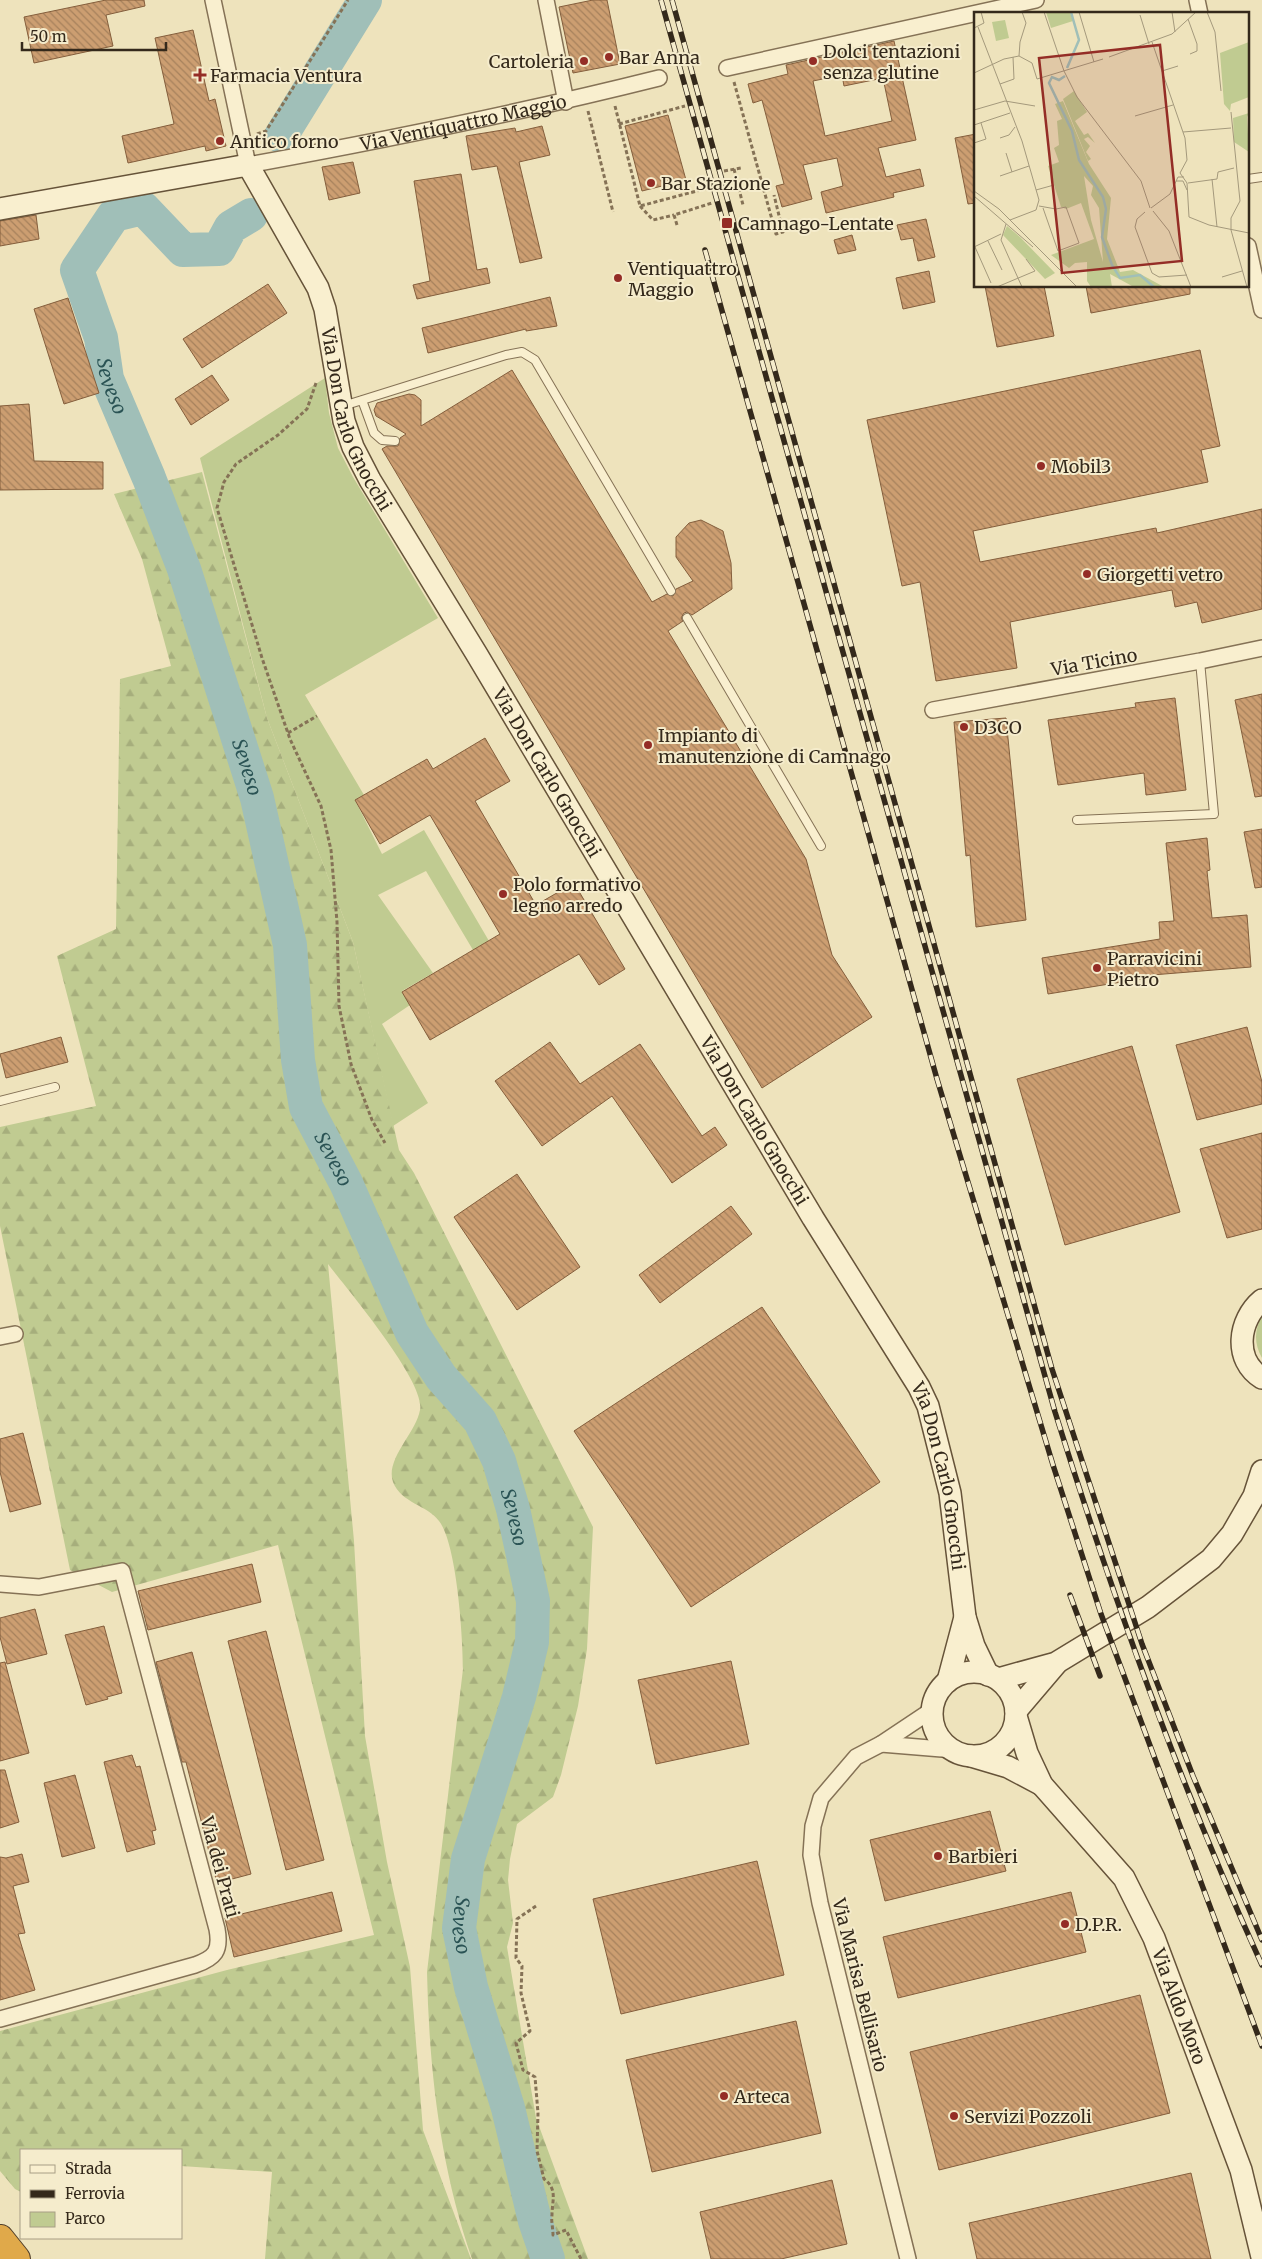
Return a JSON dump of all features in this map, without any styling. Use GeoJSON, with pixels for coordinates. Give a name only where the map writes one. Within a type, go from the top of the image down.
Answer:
{"type":"FeatureCollection","features":[{"type":"Feature","properties":{"kind":"highway"},"geometry":{"type":"LineString","coordinates":[[0,2239],[16,2259]]}},
{"type":"Feature","properties":{"kind":"street"},"geometry":{"type":"LineString","coordinates":[[213,0],[248,165]]}},
{"type":"Feature","properties":{"kind":"street"},"geometry":{"type":"LineString","coordinates":[[546,0],[566,102]]}},
{"type":"Feature","properties":{"kind":"street"},"geometry":{"type":"LineString","coordinates":[[981,12],[1036,0]]}},
{"type":"Feature","properties":{"kind":"street"},"geometry":{"type":"LineString","coordinates":[[728,67],[974,13]]}},
{"type":"Feature","properties":{"kind":"street","name":"Via Ventiquattro Maggio"},"geometry":{"type":"LineString","coordinates":[[0,209],[349,147],[566,102],[659,78]]}},
{"type":"Feature","properties":{"kind":"street","name":"Via Don Carlo Gnocchi"},"geometry":{"type":"LineString","coordinates":[[248,165],[318,288],[352,403],[353,447],[370,480],[476,652],[813,1218],[919,1387],[928,1406],[950,1493],[965,1617]]}},
{"type":"Feature","properties":{"kind":"street"},"geometry":{"type":"LineString","coordinates":[[1250,252],[1258,275],[1262,310]]}},
{"type":"Feature","properties":{"kind":"street","name":"Via Ticino"},"geometry":{"type":"LineString","coordinates":[[933,710],[1262,648]]}},
{"type":"Feature","properties":{"kind":"street"},"geometry":{"type":"LineString","coordinates":[[1261,1379],[1249,1365],[1243,1351],[1241,1335],[1246,1320],[1254,1307],[1262,1300]]}},
{"type":"Feature","properties":{"kind":"street"},"geometry":{"type":"LineString","coordinates":[[1016,1713],[1056,1664],[1148,1607],[1211,1559],[1232,1534],[1254,1496],[1262,1471]]}},
{"type":"Feature","properties":{"kind":"street","name":"Via dei Prati"},"geometry":{"type":"LineString","coordinates":[[0,1584],[39,1587],[122,1571],[218,1929],[219,1943],[216,1952],[210,1960],[0,2019]]}},
{"type":"Feature","properties":{"kind":"street"},"geometry":{"type":"LineString","coordinates":[[881,1744],[982,1755],[995,1750],[1006,1741],[1013,1729],[1016,1713],[1010,1693],[993,1677],[974,1646],[965,1617]]}},
{"type":"Feature","properties":{"kind":"street"},"geometry":{"type":"LineString","coordinates":[[948,1681],[965,1617]]}},
{"type":"Feature","properties":{"kind":"street"},"geometry":{"type":"LineString","coordinates":[[961,1753],[944,1743],[937,1734],[933,1722],[932,1710],[940,1689],[948,1681],[960,1674],[974,1672],[993,1677],[1056,1664]]}},
{"type":"Feature","properties":{"kind":"street","name":"Via Marisa Bellisario"},"geometry":{"type":"LineString","coordinates":[[908,2259],[823,1913],[811,1855],[813,1826],[821,1798],[856,1757],[881,1744],[932,1710]]}},
{"type":"Feature","properties":{"kind":"street","name":"Via Aldo Moro"},"geometry":{"type":"LineString","coordinates":[[1016,1713],[1027,1753],[1042,1784],[1124,1878],[1154,1938],[1241,2170],[1262,2257]]}},
{"type":"Feature","properties":{"kind":"street","name":"Via Aldo Moro"},"geometry":{"type":"LineString","coordinates":[[961,1753],[1008,1767],[1042,1784]]}},
{"type":"Feature","properties":{"kind":"lane"},"geometry":{"type":"LineString","coordinates":[[395,442],[382,440],[374,433],[352,403],[506,355],[522,352],[535,360],[671,591]]}},
{"type":"Feature","properties":{"kind":"lane"},"geometry":{"type":"LineString","coordinates":[[687,618],[821,846]]}},
{"type":"Feature","properties":{"kind":"lane"},"geometry":{"type":"LineString","coordinates":[[1078,820],[1214,814],[1200,661]]}},
{"type":"Feature","properties":{"kind":"lane"},"geometry":{"type":"LineString","coordinates":[[0,1101],[55,1087]]}},
{"type":"Feature","properties":{"kind":"path"},"geometry":{"type":"LineString","coordinates":[[243,138],[266,131],[348,0]]}},
{"type":"Feature","properties":{"kind":"path"},"geometry":{"type":"LineString","coordinates":[[728,67],[776,234],[783,232],[774,195]]}},
{"type":"Feature","properties":{"kind":"path"},"geometry":{"type":"LineString","coordinates":[[611,90],[640,206],[653,220],[712,203]]}},
{"type":"Feature","properties":{"kind":"path"},"geometry":{"type":"LineString","coordinates":[[619,124],[685,106]]}},
{"type":"Feature","properties":{"kind":"path"},"geometry":{"type":"LineString","coordinates":[[587,107],[613,212]]}},
{"type":"Feature","properties":{"kind":"path"},"geometry":{"type":"LineString","coordinates":[[724,171],[741,168]]}},
{"type":"Feature","properties":{"kind":"path"},"geometry":{"type":"LineString","coordinates":[[734,169],[743,205]]}},
{"type":"Feature","properties":{"kind":"path"},"geometry":{"type":"LineString","coordinates":[[640,206],[708,188]]}},
{"type":"Feature","properties":{"kind":"path"},"geometry":{"type":"LineString","coordinates":[[674,215],[677,225]]}},
{"type":"Feature","properties":{"kind":"path"},"geometry":{"type":"LineString","coordinates":[[317,381],[306,409],[278,435],[236,464],[224,482],[217,508],[262,658],[288,733],[321,806],[331,850],[337,922],[339,1006],[351,1064],[372,1120],[385,1143]]}},
{"type":"Feature","properties":{"kind":"path"},"geometry":{"type":"LineString","coordinates":[[288,733],[318,716]]}},
{"type":"Feature","properties":{"kind":"path"},"geometry":{"type":"LineString","coordinates":[[536,1906],[517,1919],[516,1958],[522,1966],[521,1993],[530,2031],[516,2043],[523,2070],[535,2077],[538,2113],[537,2151],[544,2179],[549,2183],[555,2197],[552,2214],[553,2235],[566,2230],[581,2259]]}},
{"type":"Feature","properties":{"kind":"green space"},"geometry":{"type":"Polygon","coordinates":[[[325,378],[329,413],[338,448],[353,477],[438,618],[305,695],[364,795],[355,800],[382,854],[424,830],[489,941],[473,950],[426,871],[378,895],[433,973],[402,991],[410,1005],[382,1024],[428,1103],[393,1126],[353,942],[267,718],[200,458],[325,378]]]}},
{"type":"Feature","properties":{"kind":"green space"},"geometry":{"type":"Polygon","coordinates":[[[202,472],[267,718],[353,942],[399,1150],[414,1173],[593,1527],[587,1649],[578,1706],[561,1775],[553,1797],[517,1824],[508,1880],[513,1923],[507,1947],[536,2118],[588,2259],[472,2259],[461,2224],[444,2153],[438,2117],[430,2045],[427,1972],[463,1669],[462,1636],[455,1570],[445,1533],[439,1521],[428,1511],[402,1495],[393,1482],[393,1464],[417,1419],[420,1410],[419,1397],[399,1358],[328,1264],[354,1541],[365,1736],[387,1862],[410,1967],[423,2130],[471,2259],[265,2259],[272,2172],[182,2166],[182,2149],[20,2149],[20,2192],[15,2189],[0,2171],[0,2031],[227,1970],[374,1935],[278,1545],[112,1592],[70,1570],[0,1226],[0,1127],[96,1106],[57,956],[116,929],[120,679],[171,666],[142,559],[114,494],[202,472]]]}},
{"type":"Feature","properties":{"kind":"green space"},"geometry":{"type":"Polygon","coordinates":[[[1262,1316],[1262,1358],[1256,1337],[1262,1316]]]}},
{"type":"Feature","properties":{"kind":"building"},"geometry":{"type":"Polygon","coordinates":[[[106,0],[144,0],[145,6],[106,15],[113,46],[34,63],[24,17],[106,0]]]}},
{"type":"Feature","properties":{"kind":"building"},"geometry":{"type":"Polygon","coordinates":[[[593,0],[607,0],[620,64],[573,73],[559,7],[593,0]]]}},
{"type":"Feature","properties":{"kind":"building"},"geometry":{"type":"Polygon","coordinates":[[[193,30],[209,101],[215,99],[226,146],[206,151],[205,146],[128,163],[122,136],[174,124],[155,38],[193,30]]]}},
{"type":"Feature","properties":{"kind":"building"},"geometry":{"type":"Polygon","coordinates":[[[894,41],[916,140],[878,148],[886,177],[920,169],[924,186],[893,193],[894,197],[826,213],[821,192],[843,186],[837,158],[803,165],[812,199],[782,207],[776,186],[784,184],[762,100],[753,103],[748,84],[788,74],[786,65],[894,41]],[[842,75],[813,81],[825,136],[892,121],[883,78],[844,86],[842,75]]]}},
{"type":"Feature","properties":{"kind":"building"},"geometry":{"type":"Polygon","coordinates":[[[668,115],[686,180],[642,191],[625,126],[668,115]]]}},
{"type":"Feature","properties":{"kind":"building"},"geometry":{"type":"Polygon","coordinates":[[[542,126],[550,155],[519,162],[542,258],[520,263],[497,166],[472,170],[466,136],[515,128],[516,132],[542,126]]]}},
{"type":"Feature","properties":{"kind":"building"},"geometry":{"type":"Polygon","coordinates":[[[974,134],[974,203],[968,204],[955,138],[974,134]]]}},
{"type":"Feature","properties":{"kind":"building"},"geometry":{"type":"Polygon","coordinates":[[[353,162],[360,193],[329,200],[322,167],[353,162]]]}},
{"type":"Feature","properties":{"kind":"building"},"geometry":{"type":"Polygon","coordinates":[[[461,174],[477,270],[487,268],[490,283],[417,299],[413,285],[430,281],[414,181],[461,174]]]}},
{"type":"Feature","properties":{"kind":"building"},"geometry":{"type":"Polygon","coordinates":[[[36,215],[39,239],[0,246],[0,221],[36,215]]]}},
{"type":"Feature","properties":{"kind":"building"},"geometry":{"type":"Polygon","coordinates":[[[926,219],[935,257],[918,261],[913,238],[901,240],[897,225],[926,219]]]}},
{"type":"Feature","properties":{"kind":"building"},"geometry":{"type":"Polygon","coordinates":[[[852,235],[856,250],[838,254],[834,240],[852,235]]]}},
{"type":"Feature","properties":{"kind":"building"},"geometry":{"type":"Polygon","coordinates":[[[929,271],[935,302],[903,309],[896,278],[929,271]]]}},
{"type":"Feature","properties":{"kind":"building"},"geometry":{"type":"Polygon","coordinates":[[[268,284],[287,313],[202,368],[183,339],[268,284]]]}},
{"type":"Feature","properties":{"kind":"building"},"geometry":{"type":"Polygon","coordinates":[[[985,288],[1044,288],[1054,336],[997,347],[985,288]]]}},
{"type":"Feature","properties":{"kind":"building"},"geometry":{"type":"Polygon","coordinates":[[[1086,288],[1190,288],[1190,294],[1091,313],[1086,288]]]}},
{"type":"Feature","properties":{"kind":"building"},"geometry":{"type":"Polygon","coordinates":[[[550,297],[557,326],[526,331],[526,329],[428,353],[422,328],[550,297]]]}},
{"type":"Feature","properties":{"kind":"building"},"geometry":{"type":"Polygon","coordinates":[[[68,298],[99,393],[64,404],[34,309],[68,298]]]}},
{"type":"Feature","properties":{"kind":"building","name":"Mobil3"},"geometry":{"type":"Polygon","coordinates":[[[1200,350],[1220,446],[1201,450],[1208,482],[973,531],[980,562],[1156,528],[1157,533],[1262,509],[1262,609],[1202,623],[1197,602],[1175,607],[1172,590],[1010,622],[1017,668],[936,681],[920,582],[902,586],[867,420],[1200,350]]]}},
{"type":"Feature","properties":{"kind":"building","name":"Impianto di manutenzione di Camnago"},"geometry":{"type":"Polygon","coordinates":[[[512,370],[652,602],[667,594],[673,596],[676,589],[693,581],[676,557],[676,537],[689,523],[701,520],[723,531],[731,563],[732,589],[692,615],[687,612],[684,613],[681,618],[683,621],[668,631],[806,859],[832,955],[872,1017],[762,1088],[382,449],[387,446],[398,446],[400,438],[406,434],[376,416],[374,410],[377,403],[409,394],[415,395],[421,400],[421,426],[512,370]]]}},
{"type":"Feature","properties":{"kind":"building"},"geometry":{"type":"Polygon","coordinates":[[[212,375],[229,400],[191,425],[175,399],[212,375]]]}},
{"type":"Feature","properties":{"kind":"building"},"geometry":{"type":"Polygon","coordinates":[[[29,404],[34,461],[103,462],[103,489],[0,490],[0,406],[29,404]]]}},
{"type":"Feature","properties":{"kind":"building"},"geometry":{"type":"Polygon","coordinates":[[[1262,694],[1262,796],[1255,797],[1235,700],[1262,694]]]}},
{"type":"Feature","properties":{"kind":"building"},"geometry":{"type":"Polygon","coordinates":[[[1175,698],[1186,790],[1146,795],[1144,773],[1058,785],[1048,720],[1136,707],[1135,703],[1175,698]]]}},
{"type":"Feature","properties":{"kind":"building"},"geometry":{"type":"Polygon","coordinates":[[[1006,718],[1026,920],[976,927],[970,855],[966,856],[954,722],[1006,718]]]}},
{"type":"Feature","properties":{"kind":"building","name":"Polo formativo legno arredo"},"geometry":{"type":"Polygon","coordinates":[[[485,738],[510,781],[475,801],[536,905],[574,883],[625,969],[599,985],[579,954],[430,1040],[402,992],[500,934],[430,815],[380,844],[355,800],[427,759],[433,769],[485,738]]]}},
{"type":"Feature","properties":{"kind":"building"},"geometry":{"type":"Polygon","coordinates":[[[1262,829],[1262,887],[1255,888],[1244,832],[1262,829]]]}},
{"type":"Feature","properties":{"kind":"building"},"geometry":{"type":"Polygon","coordinates":[[[1207,838],[1210,870],[1207,871],[1212,918],[1247,915],[1251,967],[1152,975],[1152,977],[1048,994],[1042,958],[1160,939],[1159,922],[1174,921],[1166,843],[1207,838]]]}},
{"type":"Feature","properties":{"kind":"building"},"geometry":{"type":"Polygon","coordinates":[[[1247,1027],[1262,1082],[1262,1104],[1197,1120],[1176,1045],[1247,1027]]]}},
{"type":"Feature","properties":{"kind":"building"},"geometry":{"type":"Polygon","coordinates":[[[61,1037],[68,1062],[6,1078],[0,1054],[61,1037]]]}},
{"type":"Feature","properties":{"kind":"building"},"geometry":{"type":"Polygon","coordinates":[[[550,1042],[580,1084],[640,1044],[702,1136],[715,1127],[727,1145],[672,1183],[612,1096],[542,1146],[495,1081],[550,1042]]]}},
{"type":"Feature","properties":{"kind":"building"},"geometry":{"type":"Polygon","coordinates":[[[1132,1046],[1180,1212],[1065,1245],[1017,1079],[1132,1046]]]}},
{"type":"Feature","properties":{"kind":"building"},"geometry":{"type":"Polygon","coordinates":[[[1262,1133],[1262,1229],[1227,1238],[1200,1149],[1262,1133]]]}},
{"type":"Feature","properties":{"kind":"building"},"geometry":{"type":"Polygon","coordinates":[[[517,1174],[580,1267],[517,1310],[454,1217],[517,1174]]]}},
{"type":"Feature","properties":{"kind":"building"},"geometry":{"type":"Polygon","coordinates":[[[731,1206],[752,1234],[660,1303],[639,1275],[731,1206]]]}},
{"type":"Feature","properties":{"kind":"building"},"geometry":{"type":"Polygon","coordinates":[[[762,1307],[880,1482],[691,1607],[574,1431],[762,1307]]]}},
{"type":"Feature","properties":{"kind":"building"},"geometry":{"type":"Polygon","coordinates":[[[23,1433],[41,1504],[10,1512],[0,1472],[0,1439],[23,1433]]]}},
{"type":"Feature","properties":{"kind":"building"},"geometry":{"type":"Polygon","coordinates":[[[252,1564],[261,1602],[148,1630],[138,1591],[252,1564]]]}},
{"type":"Feature","properties":{"kind":"building"},"geometry":{"type":"Polygon","coordinates":[[[35,1609],[47,1654],[7,1664],[0,1637],[0,1618],[35,1609]]]}},
{"type":"Feature","properties":{"kind":"building"},"geometry":{"type":"Polygon","coordinates":[[[104,1626],[122,1693],[86,1705],[65,1635],[104,1626]]]}},
{"type":"Feature","properties":{"kind":"building"},"geometry":{"type":"Polygon","coordinates":[[[266,1631],[324,1860],[286,1870],[228,1641],[266,1631]]]}},
{"type":"Feature","properties":{"kind":"building"},"geometry":{"type":"Polygon","coordinates":[[[192,1652],[251,1874],[217,1883],[186,1762],[182,1762],[156,1662],[192,1652]]]}},
{"type":"Feature","properties":{"kind":"building"},"geometry":{"type":"Polygon","coordinates":[[[731,1661],[749,1744],[656,1764],[638,1680],[731,1661]]]}},
{"type":"Feature","properties":{"kind":"building"},"geometry":{"type":"Polygon","coordinates":[[[5,1662],[29,1753],[0,1761],[0,1663],[5,1662]]]}},
{"type":"Feature","properties":{"kind":"building"},"geometry":{"type":"Polygon","coordinates":[[[132,1755],[136,1767],[140,1766],[156,1830],[152,1831],[155,1844],[127,1852],[104,1762],[132,1755]]]}},
{"type":"Feature","properties":{"kind":"building"},"geometry":{"type":"Polygon","coordinates":[[[0,1770],[5,1770],[19,1822],[0,1828],[0,1770]]]}},
{"type":"Feature","properties":{"kind":"building"},"geometry":{"type":"Polygon","coordinates":[[[75,1775],[95,1848],[62,1857],[44,1783],[75,1775]]]}},
{"type":"Feature","properties":{"kind":"building","name":"Barbieri"},"geometry":{"type":"Polygon","coordinates":[[[990,1811],[1006,1871],[885,1901],[870,1840],[990,1811]]]}},
{"type":"Feature","properties":{"kind":"building"},"geometry":{"type":"Polygon","coordinates":[[[22,1854],[29,1882],[13,1886],[25,1933],[18,1934],[35,1990],[0,2000],[0,1857],[6,1858],[22,1854]]]}},
{"type":"Feature","properties":{"kind":"building"},"geometry":{"type":"Polygon","coordinates":[[[757,1861],[784,1975],[621,2014],[593,1899],[757,1861]]]}},
{"type":"Feature","properties":{"kind":"building"},"geometry":{"type":"Polygon","coordinates":[[[332,1892],[342,1931],[234,1957],[225,1918],[332,1892]]]}},
{"type":"Feature","properties":{"kind":"building"},"geometry":{"type":"Polygon","coordinates":[[[1071,1892],[1086,1952],[898,1998],[883,1937],[1071,1892]]]}},
{"type":"Feature","properties":{"kind":"building"},"geometry":{"type":"Polygon","coordinates":[[[1140,1995],[1170,2113],[939,2170],[910,2052],[1140,1995]]]}},
{"type":"Feature","properties":{"kind":"building","name":"Arteca"},"geometry":{"type":"Polygon","coordinates":[[[796,2021],[821,2133],[652,2172],[626,2060],[796,2021]]]}},
{"type":"Feature","properties":{"kind":"building"},"geometry":{"type":"Polygon","coordinates":[[[1191,2173],[1211,2259],[977,2259],[969,2223],[1191,2173]]]}},
{"type":"Feature","properties":{"kind":"building"},"geometry":{"type":"Polygon","coordinates":[[[832,2180],[847,2244],[781,2259],[711,2259],[700,2212],[832,2180]]]}},
{"type":"Feature","properties":{"kind":"waterway","name":"Seveso"},"geometry":{"type":"LineString","coordinates":[[281,136],[365,0]]}},
{"type":"Feature","properties":{"kind":"waterway","name":"Seveso"},"geometry":{"type":"LineString","coordinates":[[251,215],[231,227],[219,249],[183,250],[143,208],[114,215],[77,270],[101,338],[107,379],[149,478],[184,569],[257,798],[290,945],[298,1060],[306,1107],[346,1183],[412,1333],[441,1377],[480,1421],[499,1461],[513,1509],[533,1601],[532,1642],[519,1697],[468,1859],[459,1928],[471,1987],[508,2108],[535,2221],[548,2259]]}},
{"type":"Feature","properties":{"kind":"railway"},"geometry":{"type":"LineString","coordinates":[[661,0],[1055,1412],[1077,1483],[1150,1692],[1203,1830],[1262,1965]]}},
{"type":"Feature","properties":{"kind":"railway"},"geometry":{"type":"LineString","coordinates":[[672,0],[1052,1369],[1142,1644],[1193,1776],[1262,1940]]}},
{"type":"Feature","properties":{"kind":"railway"},"geometry":{"type":"LineString","coordinates":[[705,250],[937,1079],[1053,1465],[1101,1614],[1262,2046]]}},
{"type":"Feature","properties":{"kind":"railway"},"geometry":{"type":"LineString","coordinates":[[1070,1595],[1100,1676]]}},
{"type":"Feature","properties":{"kind":"place","name":"Bar Anna"},"geometry":{"type":"Point","coordinates":[609,57]}},
{"type":"Feature","properties":{"kind":"place","name":"Cartoleria"},"geometry":{"type":"Point","coordinates":[584,61]}},
{"type":"Feature","properties":{"kind":"place","name":"Dolci tentazioni senza glutine"},"geometry":{"type":"Point","coordinates":[813,61]}},
{"type":"Feature","properties":{"kind":"place","name":"Farmacia Ventura"},"geometry":{"type":"Point","coordinates":[200,75]}},
{"type":"Feature","properties":{"kind":"place","name":"Antico forno"},"geometry":{"type":"Point","coordinates":[220,141]}},
{"type":"Feature","properties":{"kind":"place","name":"Bar Stazione"},"geometry":{"type":"Point","coordinates":[651,183]}},
{"type":"Feature","properties":{"kind":"place","name":"Camnago-Lentate"},"geometry":{"type":"Point","coordinates":[727,223]}},
{"type":"Feature","properties":{"kind":"place","name":"Ventiquattro Maggio"},"geometry":{"type":"Point","coordinates":[618,278]}},
{"type":"Feature","properties":{"kind":"place","name":"Mobil3"},"geometry":{"type":"Point","coordinates":[1041,466]}},
{"type":"Feature","properties":{"kind":"place","name":"Giorgetti vetro"},"geometry":{"type":"Point","coordinates":[1087,574]}},
{"type":"Feature","properties":{"kind":"place","name":"D3CO"},"geometry":{"type":"Point","coordinates":[964,727]}},
{"type":"Feature","properties":{"kind":"place","name":"Impianto di manutenzione di Camnago"},"geometry":{"type":"Point","coordinates":[648,745]}},
{"type":"Feature","properties":{"kind":"place","name":"Polo formativo legno arredo"},"geometry":{"type":"Point","coordinates":[503,894]}},
{"type":"Feature","properties":{"kind":"place","name":"Parravicini Pietro"},"geometry":{"type":"Point","coordinates":[1097,968]}},
{"type":"Feature","properties":{"kind":"place","name":"Barbieri"},"geometry":{"type":"Point","coordinates":[938,1856]}},
{"type":"Feature","properties":{"kind":"place","name":"D.P.R."},"geometry":{"type":"Point","coordinates":[1065,1924]}},
{"type":"Feature","properties":{"kind":"place","name":"Arteca"},"geometry":{"type":"Point","coordinates":[724,2096]}},
{"type":"Feature","properties":{"kind":"place","name":"Servizi Pozzoli"},"geometry":{"type":"Point","coordinates":[954,2116]}}]}
